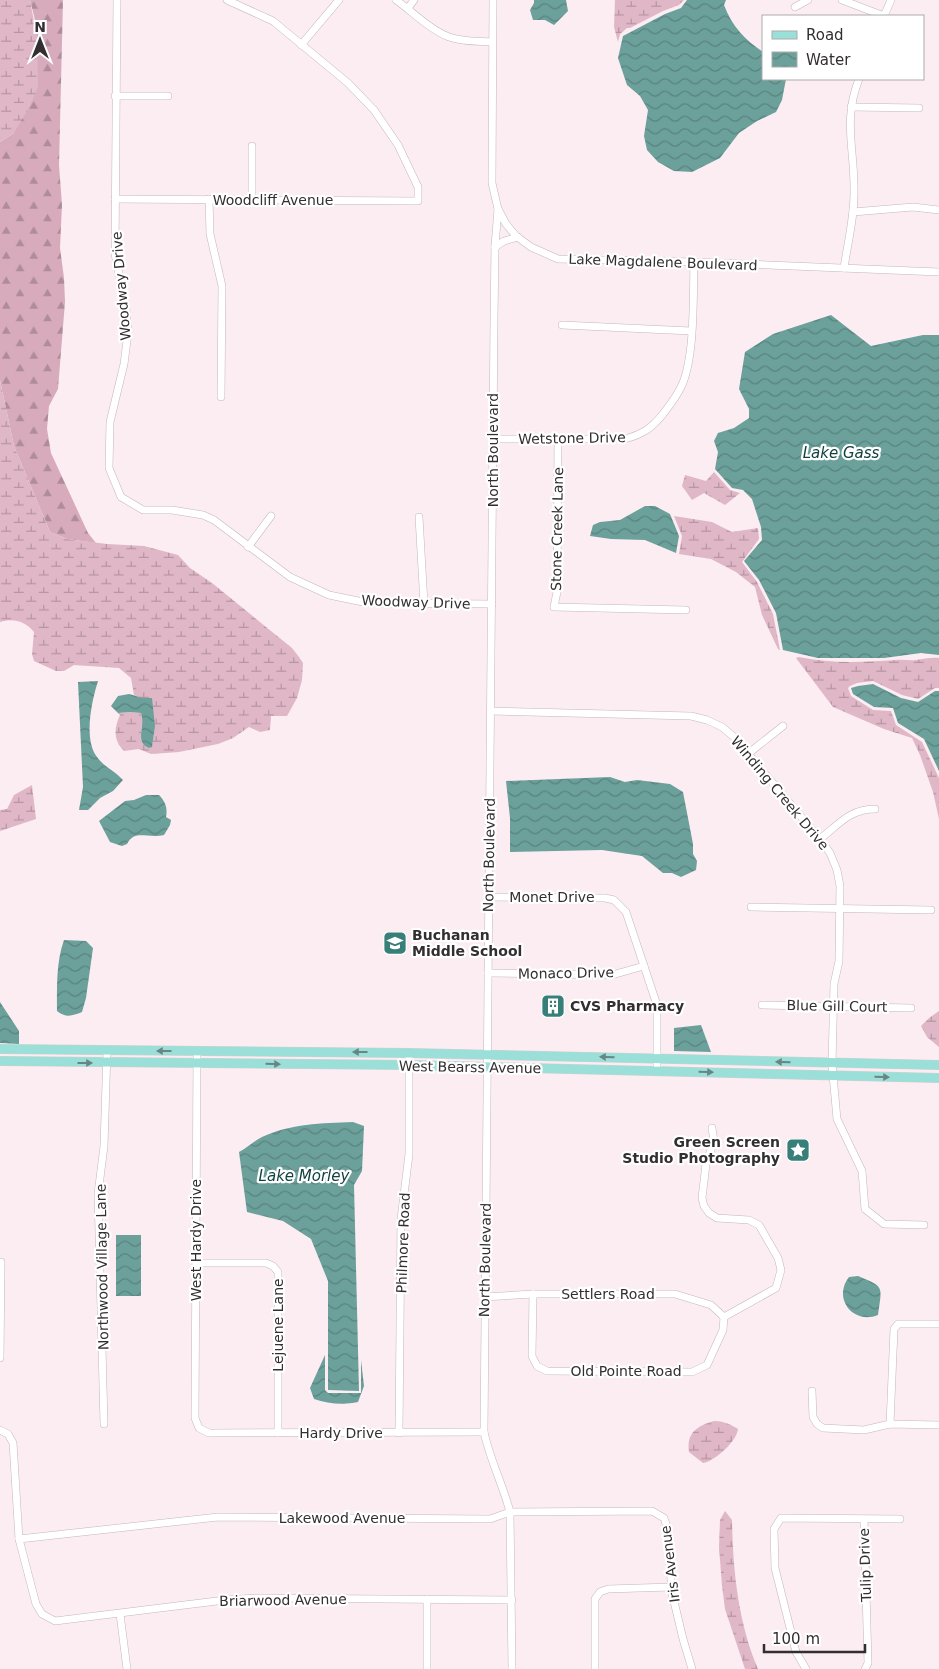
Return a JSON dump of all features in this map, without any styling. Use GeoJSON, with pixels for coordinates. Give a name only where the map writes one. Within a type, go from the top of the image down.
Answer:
{"type":"FeatureCollection","features":[{"type":"Feature","properties":{"kind":"main road","name":"West Bearss Avenue"},"geometry":{"type":"LineString","coordinates":[[0,1049],[656,1057],[832,1064],[939,1065]]}},
{"type":"Feature","properties":{"kind":"main road","name":"West Bearss Avenue"},"geometry":{"type":"LineString","coordinates":[[0,1061],[36,1063],[409,1065],[939,1078]]}},
{"type":"Feature","properties":{"kind":"street","name":"Woodway Drive"},"geometry":{"type":"LineString","coordinates":[[117,0],[115,254],[126,308],[128,333],[124,364],[110,422],[109,468],[121,497],[143,510],[172,510],[203,515],[214,520],[290,577],[329,595],[368,603],[492,604]]}},
{"type":"Feature","properties":{"kind":"street"},"geometry":{"type":"LineString","coordinates":[[227,0],[273,21],[301,45],[339,0]]}},
{"type":"Feature","properties":{"kind":"street"},"geometry":{"type":"LineString","coordinates":[[396,0],[434,29],[449,37],[466,41],[492,42]]}},
{"type":"Feature","properties":{"kind":"street"},"geometry":{"type":"LineString","coordinates":[[408,8],[414,0]]}},
{"type":"Feature","properties":{"kind":"street","name":"Lake Magdalene Boulevard"},"geometry":{"type":"LineString","coordinates":[[492,0],[492,183],[498,209],[506,224],[518,238],[531,247],[558,259],[694,262],[939,272]]}},
{"type":"Feature","properties":{"kind":"street"},"geometry":{"type":"LineString","coordinates":[[795,6],[808,0]]}},
{"type":"Feature","properties":{"kind":"street"},"geometry":{"type":"LineString","coordinates":[[842,0],[881,15]]}},
{"type":"Feature","properties":{"kind":"street"},"geometry":{"type":"LineString","coordinates":[[884,15],[891,0]]}},
{"type":"Feature","properties":{"kind":"street","name":"Woodcliff Avenue"},"geometry":{"type":"LineString","coordinates":[[115,199],[418,201],[418,187],[398,145],[374,110],[348,83],[301,45]]}},
{"type":"Feature","properties":{"kind":"street"},"geometry":{"type":"LineString","coordinates":[[844,268],[854,186],[850,133],[851,107],[859,80]]}},
{"type":"Feature","properties":{"kind":"street"},"geometry":{"type":"LineString","coordinates":[[115,96],[168,96]]}},
{"type":"Feature","properties":{"kind":"street"},"geometry":{"type":"LineString","coordinates":[[851,107],[919,108]]}},
{"type":"Feature","properties":{"kind":"street"},"geometry":{"type":"LineString","coordinates":[[252,146],[252,200]]}},
{"type":"Feature","properties":{"kind":"street"},"geometry":{"type":"LineString","coordinates":[[209,199],[210,234],[222,286],[221,397]]}},
{"type":"Feature","properties":{"kind":"street"},"geometry":{"type":"LineString","coordinates":[[852,212],[913,207],[939,210]]}},
{"type":"Feature","properties":{"kind":"street","name":"North Boulevard"},"geometry":{"type":"LineString","coordinates":[[498,209],[495,247],[484,1432],[488,1451],[505,1492],[510,1512],[512,1669]]}},
{"type":"Feature","properties":{"kind":"street"},"geometry":{"type":"LineString","coordinates":[[495,247],[504,241],[518,238]]}},
{"type":"Feature","properties":{"kind":"street","name":"Wetstone Drive"},"geometry":{"type":"LineString","coordinates":[[493,439],[626,439],[640,435],[652,428],[672,402],[682,384],[689,361],[694,262]]}},
{"type":"Feature","properties":{"kind":"street"},"geometry":{"type":"LineString","coordinates":[[562,325],[691,331]]}},
{"type":"Feature","properties":{"kind":"street","name":"Stone Creek Lane"},"geometry":{"type":"LineString","coordinates":[[558,439],[557,592],[554,607],[686,610]]}},
{"type":"Feature","properties":{"kind":"street"},"geometry":{"type":"LineString","coordinates":[[248,547],[272,516]]}},
{"type":"Feature","properties":{"kind":"street"},"geometry":{"type":"LineString","coordinates":[[419,517],[424,604]]}},
{"type":"Feature","properties":{"kind":"street","name":"Winding Creek Drive"},"geometry":{"type":"LineString","coordinates":[[491,711],[691,716],[707,720],[722,727],[749,753],[820,839],[830,853],[837,870],[840,886],[839,961],[834,984],[832,1064],[837,1119],[862,1171],[865,1209],[884,1224],[924,1225]]}},
{"type":"Feature","properties":{"kind":"street"},"geometry":{"type":"LineString","coordinates":[[749,753],[783,726]]}},
{"type":"Feature","properties":{"kind":"street"},"geometry":{"type":"LineString","coordinates":[[820,839],[852,813],[863,809],[875,809]]}},
{"type":"Feature","properties":{"kind":"street","name":"Monet Drive"},"geometry":{"type":"LineString","coordinates":[[488,897],[606,898],[614,900],[626,912],[657,1005],[657,1070]]}},
{"type":"Feature","properties":{"kind":"street"},"geometry":{"type":"LineString","coordinates":[[751,907],[931,910]]}},
{"type":"Feature","properties":{"kind":"street","name":"Monaco Drive"},"geometry":{"type":"LineString","coordinates":[[488,973],[612,975],[644,966]]}},
{"type":"Feature","properties":{"kind":"street","name":"Blue Gill Court"},"geometry":{"type":"LineString","coordinates":[[762,1005],[911,1008]]}},
{"type":"Feature","properties":{"kind":"street"},"geometry":{"type":"LineString","coordinates":[[36,1050],[36,1063]]}},
{"type":"Feature","properties":{"kind":"street","name":"Northwood Village Lane"},"geometry":{"type":"LineString","coordinates":[[104,1424],[98,1194],[104,1146],[107,1051]]}},
{"type":"Feature","properties":{"kind":"street","name":"West Hardy Drive"},"geometry":{"type":"LineString","coordinates":[[197,1052],[195,1418],[199,1428]]}},
{"type":"Feature","properties":{"kind":"street"},"geometry":{"type":"LineString","coordinates":[[291,1052],[291,1064]]}},
{"type":"Feature","properties":{"kind":"street","name":"Philmore Road"},"geometry":{"type":"LineString","coordinates":[[399,1433],[401,1219],[409,1154],[409,1053]]}},
{"type":"Feature","properties":{"kind":"street"},"geometry":{"type":"LineString","coordinates":[[712,1128],[714,1141],[706,1164],[702,1198],[704,1206],[709,1213],[717,1218],[749,1220],[759,1226],[778,1258],[781,1270],[776,1288],[724,1317]]}},
{"type":"Feature","properties":{"kind":"street"},"geometry":{"type":"LineString","coordinates":[[0,1358],[1,1262]]}},
{"type":"Feature","properties":{"kind":"street","name":"Lejuene Lane"},"geometry":{"type":"LineString","coordinates":[[196,1263],[266,1263],[273,1266],[278,1272],[278,1433]]}},
{"type":"Feature","properties":{"kind":"street","name":"Settlers Road"},"geometry":{"type":"LineString","coordinates":[[484,1297],[533,1294],[675,1294],[711,1305],[724,1317]]}},
{"type":"Feature","properties":{"kind":"street","name":"Old Pointe Road"},"geometry":{"type":"LineString","coordinates":[[533,1294],[532,1356],[537,1366],[547,1371],[692,1372],[707,1365],[723,1330],[724,1317]]}},
{"type":"Feature","properties":{"kind":"street"},"geometry":{"type":"LineString","coordinates":[[890,1424],[894,1329],[898,1324],[939,1324]]}},
{"type":"Feature","properties":{"kind":"street"},"geometry":{"type":"LineString","coordinates":[[812,1391],[813,1417],[817,1424],[823,1428],[864,1430],[890,1424],[939,1424]]}},
{"type":"Feature","properties":{"kind":"street","name":"Hardy Drive"},"geometry":{"type":"LineString","coordinates":[[199,1428],[209,1433],[484,1432]]}},
{"type":"Feature","properties":{"kind":"street"},"geometry":{"type":"LineString","coordinates":[[0,1430],[8,1434],[13,1443],[19,1539]]}},
{"type":"Feature","properties":{"kind":"street","name":"Lakewood Avenue"},"geometry":{"type":"LineString","coordinates":[[19,1539],[218,1517],[490,1519],[510,1512],[652,1511],[664,1518]]}},
{"type":"Feature","properties":{"kind":"street","name":"Iris Avenue"},"geometry":{"type":"LineString","coordinates":[[664,1518],[667,1527],[671,1587],[682,1639],[692,1669]]}},
{"type":"Feature","properties":{"kind":"street"},"geometry":{"type":"LineString","coordinates":[[806,1669],[796,1652],[775,1568],[774,1529],[782,1518],[900,1519]]}},
{"type":"Feature","properties":{"kind":"street","name":"Tulip Drive"},"geometry":{"type":"LineString","coordinates":[[864,1520],[868,1663],[865,1669]]}},
{"type":"Feature","properties":{"kind":"street","name":"Briarwood Avenue"},"geometry":{"type":"LineString","coordinates":[[19,1539],[36,1604],[42,1614],[54,1621],[240,1599],[512,1600]]}},
{"type":"Feature","properties":{"kind":"street"},"geometry":{"type":"LineString","coordinates":[[595,1669],[596,1599],[600,1592],[608,1589],[671,1587]]}},
{"type":"Feature","properties":{"kind":"street"},"geometry":{"type":"LineString","coordinates":[[427,1599],[427,1669]]}},
{"type":"Feature","properties":{"kind":"street"},"geometry":{"type":"LineString","coordinates":[[120,1614],[127,1669]]}},
{"type":"Feature","properties":{"kind":"green space"},"geometry":{"type":"Polygon","coordinates":[[[0,0],[30,0],[37,37],[38,87],[30,106],[14,133],[0,142],[0,0]]]}},
{"type":"Feature","properties":{"kind":"green space"},"geometry":{"type":"Polygon","coordinates":[[[30,0],[63,0],[59,165],[62,205],[60,248],[65,302],[58,389],[49,406],[47,429],[51,453],[88,533],[96,543],[67,539],[50,532],[14,446],[0,380],[0,142],[14,133],[36,24],[30,0]]]}},
{"type":"Feature","properties":{"kind":"green space"},"geometry":{"type":"Polygon","coordinates":[[[615,0],[684,0],[679,5],[627,28],[620,34],[618,42],[614,27],[615,0]]]}},
{"type":"Feature","properties":{"kind":"green space"},"geometry":{"type":"Polygon","coordinates":[[[0,380],[14,446],[50,532],[67,539],[144,546],[178,555],[190,568],[212,583],[292,648],[299,657],[303,663],[302,680],[297,698],[287,716],[271,716],[270,730],[260,732],[249,727],[233,738],[218,744],[179,752],[151,754],[139,749],[124,751],[116,738],[116,729],[120,715],[118,713],[141,713],[143,718],[141,732],[152,746],[154,731],[154,716],[151,709],[142,699],[134,695],[131,678],[119,668],[74,665],[64,671],[56,671],[34,661],[32,654],[34,632],[27,625],[10,620],[0,622],[0,380]]]}},
{"type":"Feature","properties":{"kind":"green space"},"geometry":{"type":"Polygon","coordinates":[[[714,472],[730,490],[740,493],[725,505],[704,493],[692,500],[682,486],[685,475],[706,481],[714,472]]]}},
{"type":"Feature","properties":{"kind":"green space"},"geometry":{"type":"Polygon","coordinates":[[[674,516],[712,522],[732,532],[758,528],[759,539],[742,562],[757,582],[773,614],[780,650],[762,615],[755,587],[736,572],[711,559],[679,554],[682,536],[674,516]]]}},
{"type":"Feature","properties":{"kind":"green space"},"geometry":{"type":"Polygon","coordinates":[[[796,658],[823,661],[848,662],[939,658],[939,688],[935,688],[918,699],[902,695],[873,681],[857,683],[848,688],[851,696],[873,710],[891,711],[896,725],[922,742],[939,778],[939,819],[933,792],[912,738],[884,729],[833,707],[796,658]]]}},
{"type":"Feature","properties":{"kind":"green space"},"geometry":{"type":"Polygon","coordinates":[[[32,785],[36,819],[0,831],[0,810],[7,809],[14,795],[32,785]]]}},
{"type":"Feature","properties":{"kind":"green space"},"geometry":{"type":"Polygon","coordinates":[[[939,1011],[939,1047],[927,1037],[921,1026],[939,1011]]]}},
{"type":"Feature","properties":{"kind":"green space"},"geometry":{"type":"Polygon","coordinates":[[[714,1421],[726,1423],[738,1429],[737,1434],[725,1450],[713,1459],[703,1463],[689,1452],[689,1440],[694,1431],[702,1425],[714,1421]]]}},
{"type":"Feature","properties":{"kind":"green space"},"geometry":{"type":"Polygon","coordinates":[[[725,1511],[732,1520],[735,1577],[741,1615],[758,1669],[745,1669],[725,1609],[719,1547],[720,1520],[725,1511]]]}},
{"type":"Feature","properties":{"kind":"water"},"geometry":{"type":"Polygon","coordinates":[[[534,0],[566,0],[568,11],[554,25],[545,20],[533,20],[530,10],[534,0]]]}},
{"type":"Feature","properties":{"kind":"water"},"geometry":{"type":"Polygon","coordinates":[[[687,0],[726,0],[724,5],[735,26],[744,37],[762,51],[762,80],[786,80],[782,100],[776,112],[757,121],[739,133],[720,158],[692,172],[674,171],[658,162],[647,150],[644,136],[648,110],[640,96],[627,85],[618,58],[623,36],[665,14],[681,8],[687,0]]]}},
{"type":"Feature","properties":{"kind":"water","name":"Lake Gass"},"geometry":{"type":"Polygon","coordinates":[[[831,315],[871,346],[923,335],[939,335],[939,655],[921,653],[884,658],[818,658],[783,650],[776,613],[759,580],[744,561],[762,540],[761,527],[752,499],[743,490],[732,488],[715,469],[718,452],[714,441],[718,433],[734,428],[749,418],[749,409],[739,389],[745,352],[773,334],[831,315]]]}},
{"type":"Feature","properties":{"kind":"water"},"geometry":{"type":"Polygon","coordinates":[[[645,506],[655,506],[670,514],[679,536],[676,553],[645,540],[590,536],[593,525],[600,522],[620,520],[645,506]]]}},
{"type":"Feature","properties":{"kind":"water"},"geometry":{"type":"Polygon","coordinates":[[[98,681],[91,709],[90,740],[97,757],[123,780],[113,791],[100,798],[88,810],[79,810],[83,787],[78,682],[98,681]]]}},
{"type":"Feature","properties":{"kind":"water"},"geometry":{"type":"Polygon","coordinates":[[[873,684],[901,698],[918,702],[935,691],[939,691],[939,771],[924,739],[898,723],[893,708],[874,707],[853,694],[851,688],[873,684]]]}},
{"type":"Feature","properties":{"kind":"water"},"geometry":{"type":"Polygon","coordinates":[[[129,694],[143,698],[152,698],[155,726],[152,747],[149,748],[142,742],[141,713],[118,713],[111,706],[118,696],[129,694]]]}},
{"type":"Feature","properties":{"kind":"water"},"geometry":{"type":"Polygon","coordinates":[[[610,777],[625,782],[637,780],[670,784],[683,792],[693,844],[693,854],[697,861],[696,870],[681,877],[672,873],[663,873],[642,856],[602,850],[510,852],[510,818],[506,781],[610,777]]]}},
{"type":"Feature","properties":{"kind":"water"},"geometry":{"type":"Polygon","coordinates":[[[146,795],[159,795],[164,802],[167,811],[166,817],[171,820],[164,835],[134,837],[122,846],[110,842],[99,821],[125,801],[134,800],[146,795]]]}},
{"type":"Feature","properties":{"kind":"water"},"geometry":{"type":"Polygon","coordinates":[[[64,940],[86,941],[93,948],[86,998],[82,1012],[69,1016],[57,1011],[58,966],[64,940]]]}},
{"type":"Feature","properties":{"kind":"water"},"geometry":{"type":"Polygon","coordinates":[[[0,1002],[19,1031],[19,1044],[0,1043],[0,1002]]]}},
{"type":"Feature","properties":{"kind":"water"},"geometry":{"type":"Polygon","coordinates":[[[701,1025],[711,1052],[674,1051],[674,1028],[701,1025]]]}},
{"type":"Feature","properties":{"kind":"water","name":"Lake Morley"},"geometry":{"type":"Polygon","coordinates":[[[353,1122],[364,1126],[362,1171],[354,1185],[359,1391],[328,1390],[328,1281],[311,1239],[283,1221],[247,1212],[239,1152],[262,1137],[284,1129],[318,1124],[353,1122]]]}},
{"type":"Feature","properties":{"kind":"water"},"geometry":{"type":"Polygon","coordinates":[[[116,1235],[141,1235],[141,1296],[116,1296],[116,1235]]]}},
{"type":"Feature","properties":{"kind":"water"},"geometry":{"type":"Polygon","coordinates":[[[858,1276],[873,1283],[880,1289],[878,1315],[861,1316],[848,1308],[844,1301],[844,1285],[849,1277],[858,1276]]]}},
{"type":"Feature","properties":{"kind":"water"},"geometry":{"type":"Polygon","coordinates":[[[325,1355],[325,1390],[328,1393],[361,1393],[361,1360],[364,1386],[358,1402],[336,1404],[314,1399],[310,1388],[325,1355]]]}},
{"type":"Feature","properties":{"kind":"place","name":"Buchanan Middle School"},"geometry":{"type":"Point","coordinates":[395,943]}},
{"type":"Feature","properties":{"kind":"place","name":"CVS Pharmacy"},"geometry":{"type":"Point","coordinates":[553,1006]}},
{"type":"Feature","properties":{"kind":"place","name":"Green Screen Studio Photography"},"geometry":{"type":"Point","coordinates":[798,1150]}}]}
